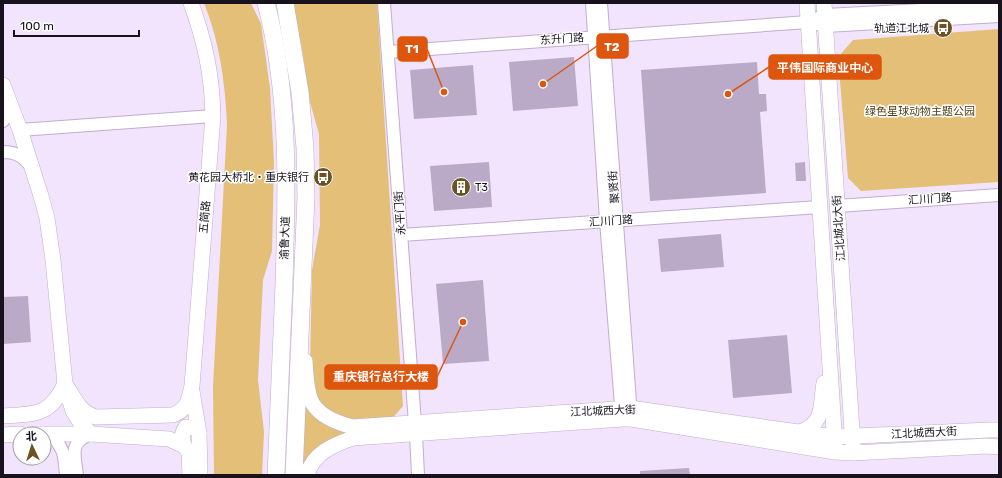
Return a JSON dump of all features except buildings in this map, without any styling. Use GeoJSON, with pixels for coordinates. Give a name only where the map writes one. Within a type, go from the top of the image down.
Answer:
{"type":"FeatureCollection","features":[{"type":"Feature","properties":{"kind":"highway"},"geometry":{"type":"LineString","coordinates":[[261,3],[273,31]]}},
{"type":"Feature","properties":{"kind":"highway","name":"渝鲁大道"},"geometry":{"type":"LineString","coordinates":[[266,3],[273,31],[282,97],[286,148],[287,196],[276,475]]}},
{"type":"Feature","properties":{"kind":"highway","name":"渝鲁大道"},"geometry":{"type":"LineString","coordinates":[[285,3],[300,92],[305,148],[306,197],[294,475]]}},
{"type":"Feature","properties":{"kind":"main road","name":"五简路"},"geometry":{"type":"LineString","coordinates":[[65,384],[80,407],[87,414],[95,417],[173,415],[184,409],[188,403],[192,386],[213,116],[213,93],[210,67],[203,39],[191,3]]}},
{"type":"Feature","properties":{"kind":"main road","name":"江北城北大街"},"geometry":{"type":"LineString","coordinates":[[807,3],[835,452]]}},
{"type":"Feature","properties":{"kind":"main road","name":"江北城北大街"},"geometry":{"type":"LineString","coordinates":[[825,15],[853,453]]}},
{"type":"Feature","properties":{"kind":"main road","name":"五简路"},"geometry":{"type":"LineString","coordinates":[[3,85],[20,130],[41,196],[50,238],[65,384],[73,411],[80,422],[91,434]]}},
{"type":"Feature","properties":{"kind":"main road","name":"江北城西大街"},"geometry":{"type":"LineString","coordinates":[[300,329],[310,400],[318,410],[329,419],[353,427],[415,428],[626,413],[834,437],[999,430]]}},
{"type":"Feature","properties":{"kind":"main road"},"geometry":{"type":"LineString","coordinates":[[800,432],[812,426],[820,414],[829,359]]}},
{"type":"Feature","properties":{"kind":"main road"},"geometry":{"type":"LineString","coordinates":[[3,416],[28,415],[49,408],[59,397],[65,384]]}},
{"type":"Feature","properties":{"kind":"main road","name":"五简路"},"geometry":{"type":"LineString","coordinates":[[192,386],[199,433],[200,475]]}},
{"type":"Feature","properties":{"kind":"main road","name":"江北城西大街"},"geometry":{"type":"LineString","coordinates":[[626,413],[835,452],[853,453],[987,446],[999,447]]}},
{"type":"Feature","properties":{"kind":"main road"},"geometry":{"type":"LineString","coordinates":[[190,475],[189,452],[184,446],[182,434],[186,428],[196,428],[199,433]]}},
{"type":"Feature","properties":{"kind":"main road","name":"江北城西大街"},"geometry":{"type":"LineString","coordinates":[[307,475],[308,470],[315,459],[324,451],[336,444],[353,438],[415,428]]}},
{"type":"Feature","properties":{"kind":"main road"},"geometry":{"type":"LineString","coordinates":[[52,434],[91,434],[169,440],[184,446]]}},
{"type":"Feature","properties":{"kind":"street","name":"永平门街"},"geometry":{"type":"LineString","coordinates":[[384,3],[418,475]]}},
{"type":"Feature","properties":{"kind":"street","name":"聚贤街"},"geometry":{"type":"LineString","coordinates":[[592,3],[599,37]]}},
{"type":"Feature","properties":{"kind":"street","name":"聚贤街"},"geometry":{"type":"LineString","coordinates":[[601,3],[599,37],[626,413]]}},
{"type":"Feature","properties":{"kind":"street","name":"东升门路"},"geometry":{"type":"LineString","coordinates":[[388,52],[808,22],[825,15],[999,6]]}},
{"type":"Feature","properties":{"kind":"street","name":"东升门路"},"geometry":{"type":"LineString","coordinates":[[825,15],[999,16]]}},
{"type":"Feature","properties":{"kind":"street"},"geometry":{"type":"LineString","coordinates":[[3,121],[11,105]]}},
{"type":"Feature","properties":{"kind":"street"},"geometry":{"type":"LineString","coordinates":[[20,130],[213,116]]}},
{"type":"Feature","properties":{"kind":"street"},"geometry":{"type":"LineString","coordinates":[[3,152],[22,156],[30,165]]}},
{"type":"Feature","properties":{"kind":"street","name":"汇川门路"},"geometry":{"type":"LineString","coordinates":[[837,206],[999,195]]}},
{"type":"Feature","properties":{"kind":"street","name":"汇川门路"},"geometry":{"type":"LineString","coordinates":[[401,235],[820,207]]}},
{"type":"Feature","properties":{"kind":"street"},"geometry":{"type":"LineString","coordinates":[[77,475],[75,448],[77,441],[82,437],[91,434]]}},
{"type":"Feature","properties":{"kind":"street"},"geometry":{"type":"LineString","coordinates":[[52,435],[61,446],[64,453],[66,475]]}},
{"type":"Feature","properties":{"kind":"green space"},"geometry":{"type":"Polygon","coordinates":[[[204,3],[251,3],[261,24],[270,88],[274,163],[272,251],[263,280],[258,380],[264,432],[262,475],[214,475],[213,386],[227,125],[221,63],[210,18],[204,3]]]}},
{"type":"Feature","properties":{"kind":"green space"},"geometry":{"type":"Polygon","coordinates":[[[293,3],[377,3],[403,406],[391,420],[351,421],[337,417],[318,403],[310,365],[312,270],[320,225],[319,134],[308,95],[303,55],[293,3]]]}},
{"type":"Feature","properties":{"kind":"green space","name":"绿色星球动物主题公园"},"geometry":{"type":"Polygon","coordinates":[[[999,29],[999,182],[861,191],[848,178],[838,57],[853,40],[999,29]]]}},
{"type":"Feature","properties":{"kind":"green space"},"geometry":{"type":"Polygon","coordinates":[[[303,399],[348,431],[303,469],[303,399]]]}},
{"type":"Feature","properties":{"kind":"place","name":"轨道江北城"},"geometry":{"type":"Point","coordinates":[943,28]}},
{"type":"Feature","properties":{"kind":"place","name":"T2"},"geometry":{"type":"Point","coordinates":[543,84]}},
{"type":"Feature","properties":{"kind":"place","name":"T1"},"geometry":{"type":"Point","coordinates":[444,92]}},
{"type":"Feature","properties":{"kind":"place","name":"平伟国际商业中心"},"geometry":{"type":"Point","coordinates":[728,94]}},
{"type":"Feature","properties":{"kind":"place","name":"黄花园大桥北‧重庆银行"},"geometry":{"type":"Point","coordinates":[323,177]}},
{"type":"Feature","properties":{"kind":"place","name":"T3"},"geometry":{"type":"Point","coordinates":[461,187]}},
{"type":"Feature","properties":{"kind":"place","name":"重庆银行总行大楼"},"geometry":{"type":"Point","coordinates":[463,322]}}]}
